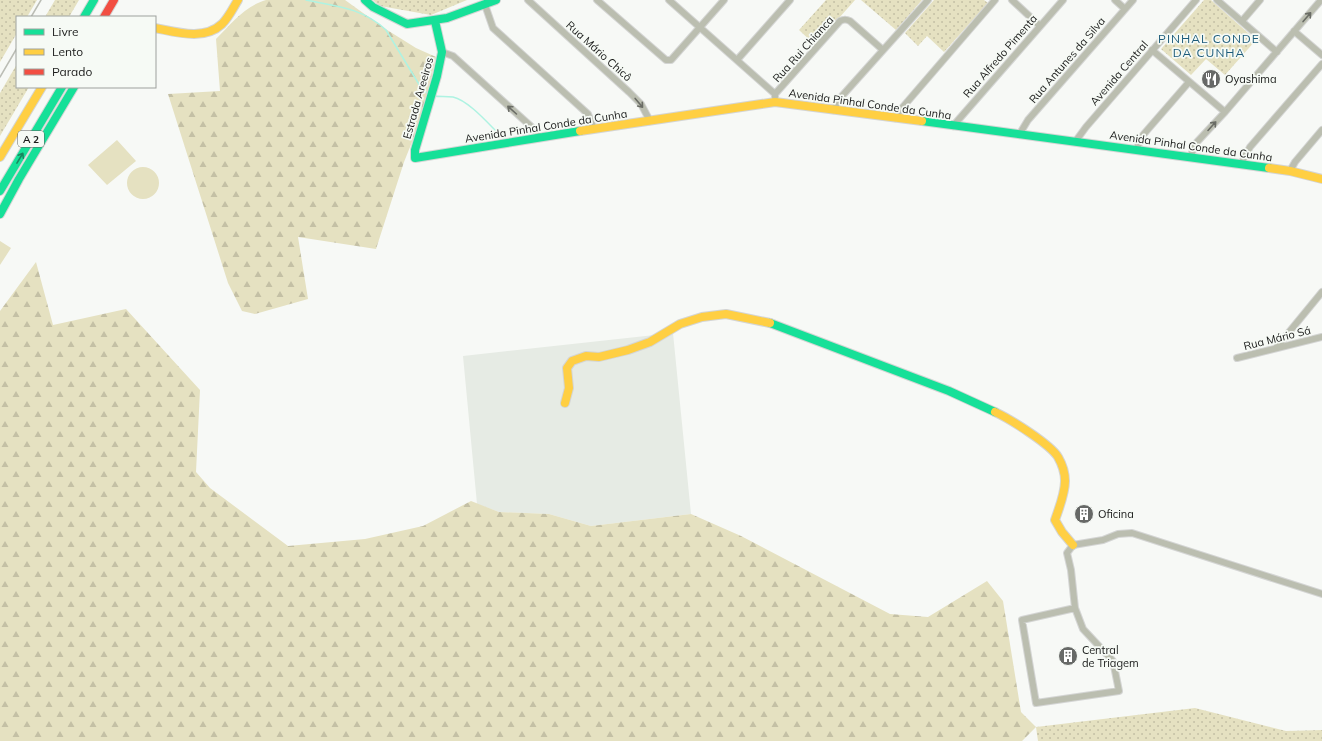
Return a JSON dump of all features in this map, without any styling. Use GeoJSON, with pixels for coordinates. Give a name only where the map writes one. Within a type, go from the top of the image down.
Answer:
{"type":"FeatureCollection","features":[{"type":"Feature","properties":{"kind":"main road"},"geometry":{"type":"LineString","coordinates":[[85,16],[94,0]]}},
{"type":"Feature","properties":{"kind":"main road"},"geometry":{"type":"LineString","coordinates":[[105,16],[114,0]]}},
{"type":"Feature","properties":{"kind":"main road"},"geometry":{"type":"LineString","coordinates":[[156,28],[194,35],[208,33],[221,24],[238,0]]}},
{"type":"Feature","properties":{"kind":"main road"},"geometry":{"type":"LineString","coordinates":[[365,0],[373,7],[407,24],[447,18],[496,0]]}},
{"type":"Feature","properties":{"kind":"main road","name":"Estrada Areeiros"},"geometry":{"type":"LineString","coordinates":[[415,158],[415,150],[437,76],[442,52],[435,21]]}},
{"type":"Feature","properties":{"kind":"main road","name":"A 2"},"geometry":{"type":"LineString","coordinates":[[0,158],[41,88]]}},
{"type":"Feature","properties":{"kind":"main road","name":"A 2"},"geometry":{"type":"LineString","coordinates":[[0,191],[61,88]]}},
{"type":"Feature","properties":{"kind":"main road"},"geometry":{"type":"LineString","coordinates":[[0,214],[19,179],[73,88]]}},
{"type":"Feature","properties":{"kind":"main road","name":"Avenida Pinhal Conde da Cunha"},"geometry":{"type":"LineString","coordinates":[[415,158],[540,137],[650,121],[775,98],[833,110],[1241,164],[1290,171],[1322,179]]}},
{"type":"Feature","properties":{"kind":"main road"},"geometry":{"type":"LineString","coordinates":[[565,403],[569,388],[567,368],[572,361],[586,356],[599,357],[628,350],[650,342],[680,324],[702,318],[726,314],[765,321],[949,391],[1006,417],[1044,444],[1057,456],[1064,474],[1065,482],[1063,494],[1055,520],[1062,532],[1073,545]]}},
{"type":"Feature","properties":{"kind":"street","name":"Rua Mário Chicô"},"geometry":{"type":"LineString","coordinates":[[528,0],[629,92],[641,104],[650,121]]}},
{"type":"Feature","properties":{"kind":"street"},"geometry":{"type":"LineString","coordinates":[[597,0],[666,60],[671,60],[724,0]]}},
{"type":"Feature","properties":{"kind":"street"},"geometry":{"type":"LineString","coordinates":[[669,0],[737,60],[775,98]]}},
{"type":"Feature","properties":{"kind":"street"},"geometry":{"type":"LineString","coordinates":[[737,60],[790,0]]}},
{"type":"Feature","properties":{"kind":"street"},"geometry":{"type":"LineString","coordinates":[[833,110],[842,96],[928,0]]}},
{"type":"Feature","properties":{"kind":"street"},"geometry":{"type":"LineString","coordinates":[[895,118],[995,0]]}},
{"type":"Feature","properties":{"kind":"street"},"geometry":{"type":"LineString","coordinates":[[1012,0],[1040,26]]}},
{"type":"Feature","properties":{"kind":"street","name":"Rua Alfredo Pimenta"},"geometry":{"type":"LineString","coordinates":[[953,126],[1063,0]]}},
{"type":"Feature","properties":{"kind":"street"},"geometry":{"type":"LineString","coordinates":[[1115,0],[1125,9]]}},
{"type":"Feature","properties":{"kind":"street","name":"Rua Antunes da Silva"},"geometry":{"type":"LineString","coordinates":[[1019,135],[1028,120],[1133,0]]}},
{"type":"Feature","properties":{"kind":"street","name":"Avenida Central"},"geometry":{"type":"LineString","coordinates":[[1075,142],[1086,127],[1196,0]]}},
{"type":"Feature","properties":{"kind":"street"},"geometry":{"type":"LineString","coordinates":[[1218,0],[1277,52]]}},
{"type":"Feature","properties":{"kind":"street"},"geometry":{"type":"LineString","coordinates":[[1242,21],[1260,0]]}},
{"type":"Feature","properties":{"kind":"street"},"geometry":{"type":"LineString","coordinates":[[1190,157],[1197,142],[1225,112],[1321,0]]}},
{"type":"Feature","properties":{"kind":"street"},"geometry":{"type":"LineString","coordinates":[[485,5],[493,28],[588,114],[594,129]]}},
{"type":"Feature","properties":{"kind":"street","name":"Rua Rui Chianca"},"geometry":{"type":"LineString","coordinates":[[775,98],[843,19],[850,21],[883,50]]}},
{"type":"Feature","properties":{"kind":"street"},"geometry":{"type":"LineString","coordinates":[[1294,31],[1322,55]]}},
{"type":"Feature","properties":{"kind":"street"},"geometry":{"type":"LineString","coordinates":[[1152,50],[1225,112]]}},
{"type":"Feature","properties":{"kind":"street"},"geometry":{"type":"LineString","coordinates":[[442,52],[453,56],[535,130],[540,137]]}},
{"type":"Feature","properties":{"kind":"street"},"geometry":{"type":"LineString","coordinates":[[1241,164],[1250,146],[1322,64]]}},
{"type":"Feature","properties":{"kind":"street"},"geometry":{"type":"LineString","coordinates":[[1136,150],[1143,136],[1190,82]]}},
{"type":"Feature","properties":{"kind":"street"},"geometry":{"type":"LineString","coordinates":[[1290,171],[1295,162],[1322,130]]}},
{"type":"Feature","properties":{"kind":"street"},"geometry":{"type":"LineString","coordinates":[[1276,348],[1322,292]]}},
{"type":"Feature","properties":{"kind":"street","name":"Rua Mário Sá"},"geometry":{"type":"LineString","coordinates":[[1237,358],[1322,337]]}},
{"type":"Feature","properties":{"kind":"street"},"geometry":{"type":"LineString","coordinates":[[1075,608],[1022,620],[1036,703],[1118,691],[1113,661],[1082,629],[1075,608],[1067,552],[1073,545],[1103,540],[1118,534],[1132,533],[1322,594]]}},
{"type":"Feature","properties":{"kind":"shaded area"},"geometry":{"type":"Polygon","coordinates":[[[673,333],[691,514],[591,526],[549,514],[499,512],[477,504],[463,356],[673,333]]]}},
{"type":"Feature","properties":{"kind":"green space"},"geometry":{"type":"Polygon","coordinates":[[[0,0],[37,0],[28,16],[16,16],[16,35],[0,62],[0,0]]]}},
{"type":"Feature","properties":{"kind":"green space"},"geometry":{"type":"Polygon","coordinates":[[[55,0],[79,0],[70,16],[46,16],[55,0]]]}},
{"type":"Feature","properties":{"kind":"green space"},"geometry":{"type":"Polygon","coordinates":[[[266,0],[345,0],[384,28],[416,48],[436,57],[422,117],[404,162],[376,249],[298,237],[308,299],[255,314],[242,311],[228,283],[168,94],[220,91],[216,39],[245,11],[266,0]]]}},
{"type":"Feature","properties":{"kind":"green space"},"geometry":{"type":"Polygon","coordinates":[[[373,0],[467,0],[431,15],[380,6],[373,0]]]}},
{"type":"Feature","properties":{"kind":"green space"},"geometry":{"type":"Polygon","coordinates":[[[826,0],[855,0],[815,45],[799,30],[826,0]]]}},
{"type":"Feature","properties":{"kind":"green space"},"geometry":{"type":"Polygon","coordinates":[[[861,0],[922,0],[896,30],[861,0]]]}},
{"type":"Feature","properties":{"kind":"green space"},"geometry":{"type":"Polygon","coordinates":[[[934,0],[984,0],[988,3],[944,52],[927,36],[918,46],[905,33],[934,0]]]}},
{"type":"Feature","properties":{"kind":"green space"},"geometry":{"type":"Polygon","coordinates":[[[1204,0],[1211,0],[1256,40],[1225,75],[1206,59],[1191,75],[1161,49],[1204,0]]]}},
{"type":"Feature","properties":{"kind":"green space"},"geometry":{"type":"Polygon","coordinates":[[[16,66],[16,88],[28,88],[0,136],[0,93],[16,66]]]}},
{"type":"Feature","properties":{"kind":"green space"},"geometry":{"type":"Polygon","coordinates":[[[117,140],[136,161],[107,185],[88,165],[117,140]]]}},
{"type":"Feature","properties":{"kind":"green space"},"geometry":{"type":"Polygon","coordinates":[[[143,167],[152,170],[156,174],[159,183],[156,192],[152,196],[143,199],[134,196],[130,192],[127,183],[130,174],[134,170],[143,167]]]}},
{"type":"Feature","properties":{"kind":"green space"},"geometry":{"type":"Polygon","coordinates":[[[0,241],[11,248],[0,265],[0,241]]]}},
{"type":"Feature","properties":{"kind":"green space"},"geometry":{"type":"Polygon","coordinates":[[[36,262],[53,325],[126,309],[200,390],[196,472],[210,488],[288,546],[365,539],[423,526],[471,501],[499,512],[549,514],[591,526],[691,514],[741,536],[890,614],[928,617],[987,581],[1003,601],[1021,712],[1036,727],[1022,741],[0,741],[0,311],[36,262]]]}},
{"type":"Feature","properties":{"kind":"green space"},"geometry":{"type":"Polygon","coordinates":[[[1195,708],[1286,731],[1322,730],[1322,741],[1038,741],[1036,727],[1195,708]]]}},
{"type":"Feature","properties":{"kind":"waterway"},"geometry":{"type":"LineString","coordinates":[[306,0],[349,9],[358,12],[377,23],[386,30],[420,86],[428,94]]}},
{"type":"Feature","properties":{"kind":"waterway"},"geometry":{"type":"LineString","coordinates":[[433,96],[453,97],[460,99],[480,115],[504,139]]}},
{"type":"Feature","properties":{"kind":"railway"},"geometry":{"type":"LineString","coordinates":[[32,16],[41,0]]}},
{"type":"Feature","properties":{"kind":"railway"},"geometry":{"type":"LineString","coordinates":[[0,77],[16,50]]}},
{"type":"Feature","properties":{"kind":"traffic: fast"},"geometry":{"type":"LineString","coordinates":[[85,16],[94,0]]}},
{"type":"Feature","properties":{"kind":"traffic: fast"},"geometry":{"type":"LineString","coordinates":[[365,0],[373,7],[407,24],[447,18],[496,0]]}},
{"type":"Feature","properties":{"kind":"traffic: fast"},"geometry":{"type":"LineString","coordinates":[[435,21],[442,52],[437,76],[415,150],[415,158],[580,131]]}},
{"type":"Feature","properties":{"kind":"traffic: fast"},"geometry":{"type":"LineString","coordinates":[[0,191],[61,88]]}},
{"type":"Feature","properties":{"kind":"traffic: fast"},"geometry":{"type":"LineString","coordinates":[[0,214],[19,179],[73,88]]}},
{"type":"Feature","properties":{"kind":"traffic: fast"},"geometry":{"type":"LineString","coordinates":[[922,121],[1269,168]]}},
{"type":"Feature","properties":{"kind":"traffic: fast"},"geometry":{"type":"LineString","coordinates":[[770,323],[949,391],[995,412]]}},
{"type":"Feature","properties":{"kind":"traffic: slow"},"geometry":{"type":"LineString","coordinates":[[156,28],[190,34],[207,32],[222,24],[238,0]]}},
{"type":"Feature","properties":{"kind":"traffic: slow"},"geometry":{"type":"LineString","coordinates":[[0,157],[41,88]]}},
{"type":"Feature","properties":{"kind":"traffic: slow"},"geometry":{"type":"LineString","coordinates":[[580,131],[775,102],[922,121]]}},
{"type":"Feature","properties":{"kind":"traffic: slow"},"geometry":{"type":"LineString","coordinates":[[1269,168],[1290,171],[1322,179]]}},
{"type":"Feature","properties":{"kind":"traffic: slow"},"geometry":{"type":"LineString","coordinates":[[565,403],[569,388],[567,368],[572,361],[586,356],[599,357],[628,350],[650,342],[680,324],[702,317],[726,314],[770,323]]}},
{"type":"Feature","properties":{"kind":"traffic: slow"},"geometry":{"type":"LineString","coordinates":[[995,412],[1039,439],[1058,457],[1063,469],[1065,486],[1055,520],[1062,532],[1073,545]]}},
{"type":"Feature","properties":{"kind":"traffic: jam"},"geometry":{"type":"LineString","coordinates":[[105,16],[114,0]]}},
{"type":"Feature","properties":{"kind":"place","name":"Oyashima"},"geometry":{"type":"Point","coordinates":[1211,79]}},
{"type":"Feature","properties":{"kind":"place","name":"Oficina"},"geometry":{"type":"Point","coordinates":[1084,514]}},
{"type":"Feature","properties":{"kind":"place","name":"Central de Triagem"},"geometry":{"type":"Point","coordinates":[1068,656]}},
{"type":"Feature","properties":{"kind":"district","name":"PINHAL CONDE DA CUNHA"},"geometry":{"type":"Point","coordinates":[1209,45]}}]}
